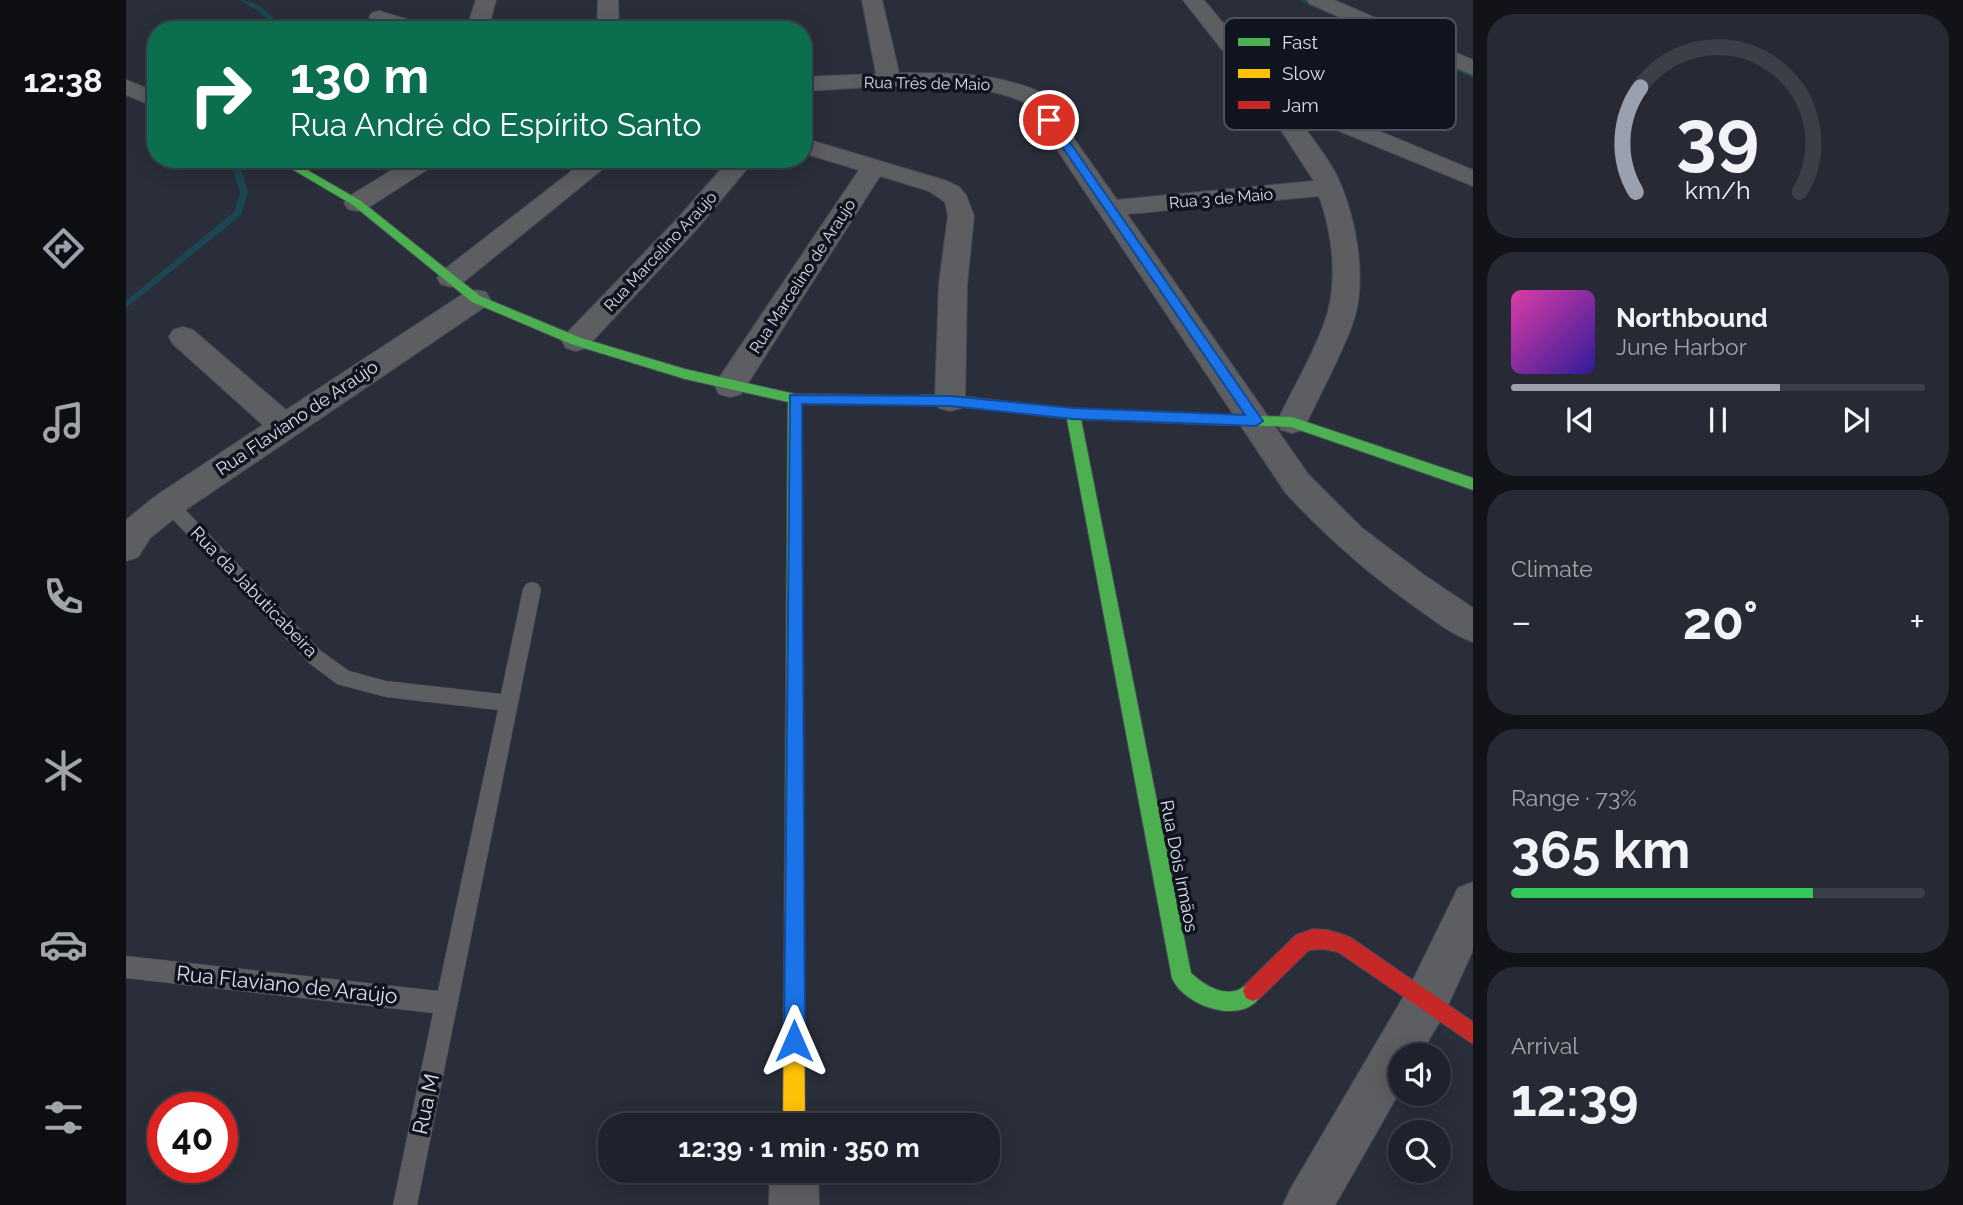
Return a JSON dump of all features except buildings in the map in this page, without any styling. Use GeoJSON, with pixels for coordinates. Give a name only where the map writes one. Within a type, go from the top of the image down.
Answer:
{"type":"FeatureCollection","features":[{"type":"Feature","properties":{"kind":"street"},"geometry":{"type":"LineString","coordinates":[[480,21],[486,0]]}},
{"type":"Feature","properties":{"kind":"street"},"geometry":{"type":"LineString","coordinates":[[608,0],[608,21]]}},
{"type":"Feature","properties":{"kind":"street"},"geometry":{"type":"LineString","coordinates":[[872,0],[889,81]]}},
{"type":"Feature","properties":{"kind":"street"},"geometry":{"type":"LineString","coordinates":[[1193,0],[1224,38]]}},
{"type":"Feature","properties":{"kind":"street"},"geometry":{"type":"LineString","coordinates":[[1317,0],[1358,18]]}},
{"type":"Feature","properties":{"kind":"street"},"geometry":{"type":"LineString","coordinates":[[380,17],[392,21]]}},
{"type":"Feature","properties":{"kind":"street"},"geometry":{"type":"LineString","coordinates":[[1456,61],[1473,68]]}},
{"type":"Feature","properties":{"kind":"street","name":"Rua Três de Maio"},"geometry":{"type":"LineString","coordinates":[[812,84],[984,82],[1023,90],[1034,98],[1256,421],[1266,442],[1326,515],[1417,591],[1473,627]]}},
{"type":"Feature","properties":{"kind":"street"},"geometry":{"type":"LineString","coordinates":[[126,87],[147,96]]}},
{"type":"Feature","properties":{"kind":"street"},"geometry":{"type":"LineString","coordinates":[[1292,422],[1339,323],[1345,295],[1344,247],[1330,187],[1294,130]]}},
{"type":"Feature","properties":{"kind":"street"},"geometry":{"type":"LineString","coordinates":[[1355,130],[1473,179]]}},
{"type":"Feature","properties":{"kind":"street"},"geometry":{"type":"LineString","coordinates":[[812,148],[938,186],[950,192],[957,201],[961,216],[953,284],[950,401]]}},
{"type":"Feature","properties":{"kind":"street","name":"Rua Marcelino de Araujo"},"geometry":{"type":"LineString","coordinates":[[730,386],[874,166]]}},
{"type":"Feature","properties":{"kind":"street"},"geometry":{"type":"LineString","coordinates":[[296,168],[357,203],[476,299],[576,341],[730,386],[795,399],[950,401],[1073,414],[1292,422],[1473,484]]}},
{"type":"Feature","properties":{"kind":"street"},"geometry":{"type":"LineString","coordinates":[[357,203],[413,168]]}},
{"type":"Feature","properties":{"kind":"street"},"geometry":{"type":"LineString","coordinates":[[451,278],[592,168]]}},
{"type":"Feature","properties":{"kind":"street","name":"Rua Marcelino Araújo"},"geometry":{"type":"LineString","coordinates":[[576,341],[687,224],[735,168]]}},
{"type":"Feature","properties":{"kind":"street","name":"Rua 3 de Maio"},"geometry":{"type":"LineString","coordinates":[[1112,208],[1330,187]]}},
{"type":"Feature","properties":{"kind":"street","name":"Rua Flaviano de Araújo"},"geometry":{"type":"LineString","coordinates":[[126,547],[138,529],[169,503],[476,299]]}},
{"type":"Feature","properties":{"kind":"street"},"geometry":{"type":"LineString","coordinates":[[183,337],[285,427]]}},
{"type":"Feature","properties":{"kind":"street"},"geometry":{"type":"LineString","coordinates":[[794,1113],[795,399]]}},
{"type":"Feature","properties":{"kind":"street","name":"Rua Dois Irmãos"},"geometry":{"type":"LineString","coordinates":[[1073,414],[1182,978],[1189,986],[1215,1002],[1245,999],[1303,942],[1315,936],[1326,937],[1343,944],[1473,1034]]}},
{"type":"Feature","properties":{"kind":"street"},"geometry":{"type":"LineString","coordinates":[[1308,1205],[1427,1000],[1473,903]]}},
{"type":"Feature","properties":{"kind":"street"},"geometry":{"type":"LineString","coordinates":[[794,1183],[794,1205]]}},
{"type":"Feature","properties":{"kind":"lane","name":"Rua da Jabuticabeira"},"geometry":{"type":"LineString","coordinates":[[169,503],[315,657],[344,678],[386,689],[507,704]]}},
{"type":"Feature","properties":{"kind":"lane"},"geometry":{"type":"LineString","coordinates":[[448,1003],[532,589]]}},
{"type":"Feature","properties":{"kind":"lane","name":"Rua Flaviano de Araújo"},"geometry":{"type":"LineString","coordinates":[[126,967],[448,1003]]}},
{"type":"Feature","properties":{"kind":"lane","name":"Rua M"},"geometry":{"type":"LineString","coordinates":[[405,1205],[448,1003]]}},
{"type":"Feature","properties":{"kind":"waterway"},"geometry":{"type":"LineString","coordinates":[[243,0],[260,9],[274,21]]}},
{"type":"Feature","properties":{"kind":"waterway"},"geometry":{"type":"LineString","coordinates":[[1302,0],[1342,18]]}},
{"type":"Feature","properties":{"kind":"waterway"},"geometry":{"type":"LineString","coordinates":[[1456,68],[1473,76]]}},
{"type":"Feature","properties":{"kind":"waterway"},"geometry":{"type":"LineString","coordinates":[[126,305],[238,213],[244,193],[237,168]]}},
{"type":"Feature","properties":{"kind":"traffic: fast"},"geometry":{"type":"LineString","coordinates":[[296,168],[357,203],[476,299],[576,341],[685,374],[795,399],[920,400]]}},
{"type":"Feature","properties":{"kind":"traffic: fast"},"geometry":{"type":"LineString","coordinates":[[794,846],[795,399]]}},
{"type":"Feature","properties":{"kind":"traffic: fast"},"geometry":{"type":"LineString","coordinates":[[1073,414],[1182,978],[1196,990],[1218,1000],[1245,999],[1253,991]]}},
{"type":"Feature","properties":{"kind":"traffic: fast"},"geometry":{"type":"LineString","coordinates":[[1225,420],[1292,422],[1473,484]]}},
{"type":"Feature","properties":{"kind":"traffic: slow"},"geometry":{"type":"LineString","coordinates":[[794,846],[794,1113]]}},
{"type":"Feature","properties":{"kind":"traffic: jam"},"geometry":{"type":"LineString","coordinates":[[920,400],[950,400],[1073,414],[1225,420]]}},
{"type":"Feature","properties":{"kind":"traffic: jam"},"geometry":{"type":"LineString","coordinates":[[1253,991],[1303,942],[1313,939],[1328,940],[1343,944],[1473,1034]]}},
{"type":"Feature","properties":{"kind":"route"},"geometry":{"type":"LineString","coordinates":[[794,1041],[795,399],[950,401],[1073,414],[1256,421],[1049,120]]}}]}
